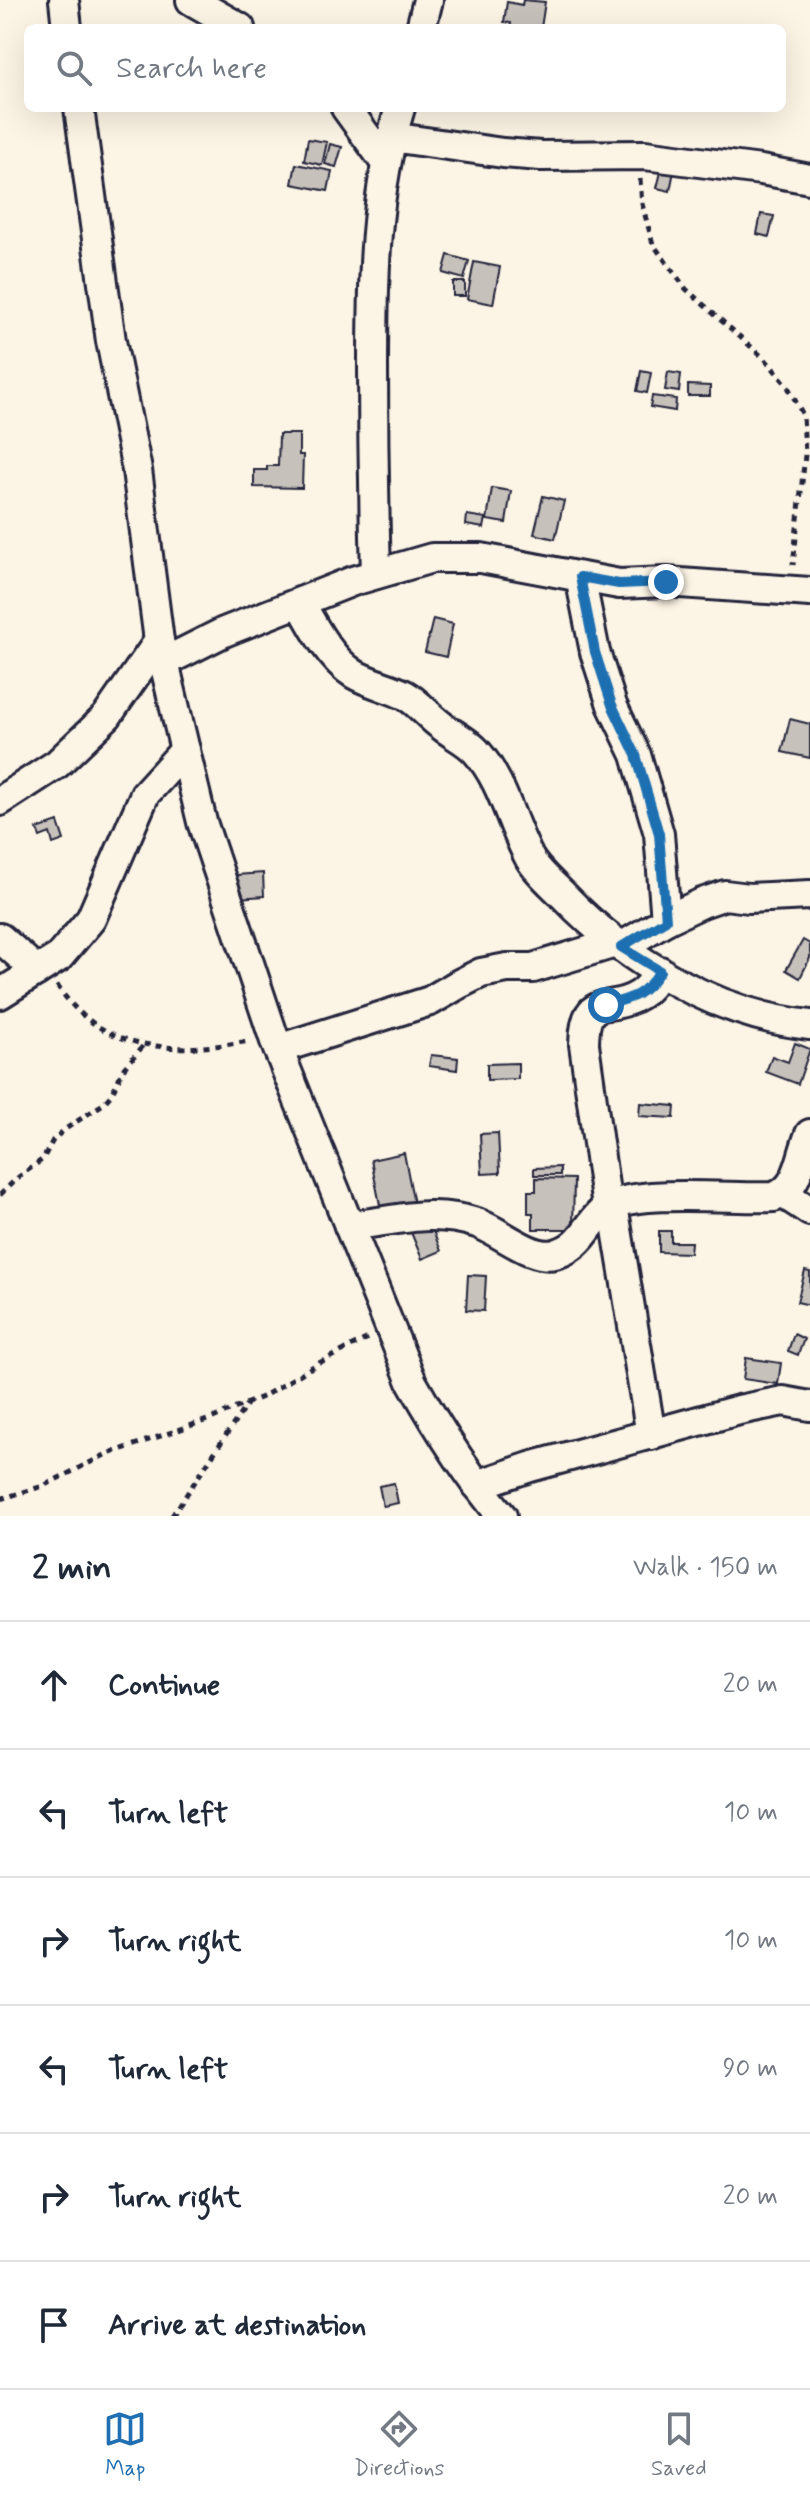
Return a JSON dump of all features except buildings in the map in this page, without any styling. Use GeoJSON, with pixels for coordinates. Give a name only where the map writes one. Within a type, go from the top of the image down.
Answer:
{"type":"FeatureCollection","features":[{"type":"Feature","properties":{"kind":"street"},"geometry":{"type":"LineString","coordinates":[[64,0],[67,24]]}},
{"type":"Feature","properties":{"kind":"street"},"geometry":{"type":"LineString","coordinates":[[191,0],[233,24]]}},
{"type":"Feature","properties":{"kind":"street"},"geometry":{"type":"LineString","coordinates":[[422,24],[428,0]]}},
{"type":"Feature","properties":{"kind":"street"},"geometry":{"type":"LineString","coordinates":[[80,112],[111,341],[137,470],[161,652],[202,822],[276,1043],[412,1382],[440,1433],[502,1516]]}},
{"type":"Feature","properties":{"kind":"street"},"geometry":{"type":"LineString","coordinates":[[350,112],[389,150],[541,156],[636,154],[810,179]]}},
{"type":"Feature","properties":{"kind":"street"},"geometry":{"type":"LineString","coordinates":[[376,574],[373,324],[377,212],[399,112]]}},
{"type":"Feature","properties":{"kind":"street"},"geometry":{"type":"LineString","coordinates":[[0,801],[57,764],[107,716],[161,652],[224,632],[376,574],[432,558],[481,558],[619,584],[666,582],[800,592]]}},
{"type":"Feature","properties":{"kind":"street"},"geometry":{"type":"LineString","coordinates":[[580,577],[595,652],[612,705],[636,755],[659,834],[666,920]]}},
{"type":"Feature","properties":{"kind":"street"},"geometry":{"type":"LineString","coordinates":[[300,602],[338,660],[354,674],[408,697],[443,728],[477,752],[503,797],[532,862],[586,919],[618,945],[660,971],[727,1006],[810,1025]]}},
{"type":"Feature","properties":{"kind":"street"},"geometry":{"type":"LineString","coordinates":[[0,994],[59,957],[91,919],[145,794],[185,750]]}},
{"type":"Feature","properties":{"kind":"street"},"geometry":{"type":"LineString","coordinates":[[276,1043],[430,1001],[481,973],[507,968],[533,968],[618,945],[702,903],[725,895],[762,898],[810,895]]}},
{"type":"Feature","properties":{"kind":"street"},"geometry":{"type":"LineString","coordinates":[[0,938],[41,968]]}},
{"type":"Feature","properties":{"kind":"street"},"geometry":{"type":"LineString","coordinates":[[651,1435],[610,1206],[584,1044],[584,1023],[596,1009],[637,997],[650,987],[660,971]]}},
{"type":"Feature","properties":{"kind":"street"},"geometry":{"type":"LineString","coordinates":[[349,1226],[428,1215],[451,1217],[480,1224],[537,1254],[555,1254],[584,1237],[610,1206],[623,1201],[774,1197],[784,1194],[795,1181],[810,1134]]}},
{"type":"Feature","properties":{"kind":"street"},"geometry":{"type":"LineString","coordinates":[[784,1194],[810,1211]]}},
{"type":"Feature","properties":{"kind":"street"},"geometry":{"type":"LineString","coordinates":[[477,1485],[530,1467],[739,1410],[783,1401],[810,1406]]}},
{"type":"Feature","properties":{"kind":"path"},"geometry":{"type":"LineString","coordinates":[[636,154],[642,204],[653,244],[686,289],[766,360],[787,385],[803,415],[800,592]]}},
{"type":"Feature","properties":{"kind":"path"},"geometry":{"type":"LineString","coordinates":[[41,968],[79,1012],[116,1037],[153,1047],[276,1043]]}},
{"type":"Feature","properties":{"kind":"path"},"geometry":{"type":"LineString","coordinates":[[0,1195],[43,1159],[53,1140],[64,1130],[103,1104],[124,1068],[144,1045]]}},
{"type":"Feature","properties":{"kind":"path"},"geometry":{"type":"LineString","coordinates":[[0,1499],[43,1486],[105,1455],[264,1396],[317,1364],[390,1327]]}},
{"type":"Feature","properties":{"kind":"path"},"geometry":{"type":"LineString","coordinates":[[172,1516],[248,1403]]}},
{"type":"Feature","properties":{"kind":"route"},"geometry":{"type":"LineString","coordinates":[[606,1005],[637,997],[650,987],[660,971],[621,947],[666,920],[659,834],[636,755],[612,705],[595,652],[580,577],[619,584],[666,582]]}}]}
